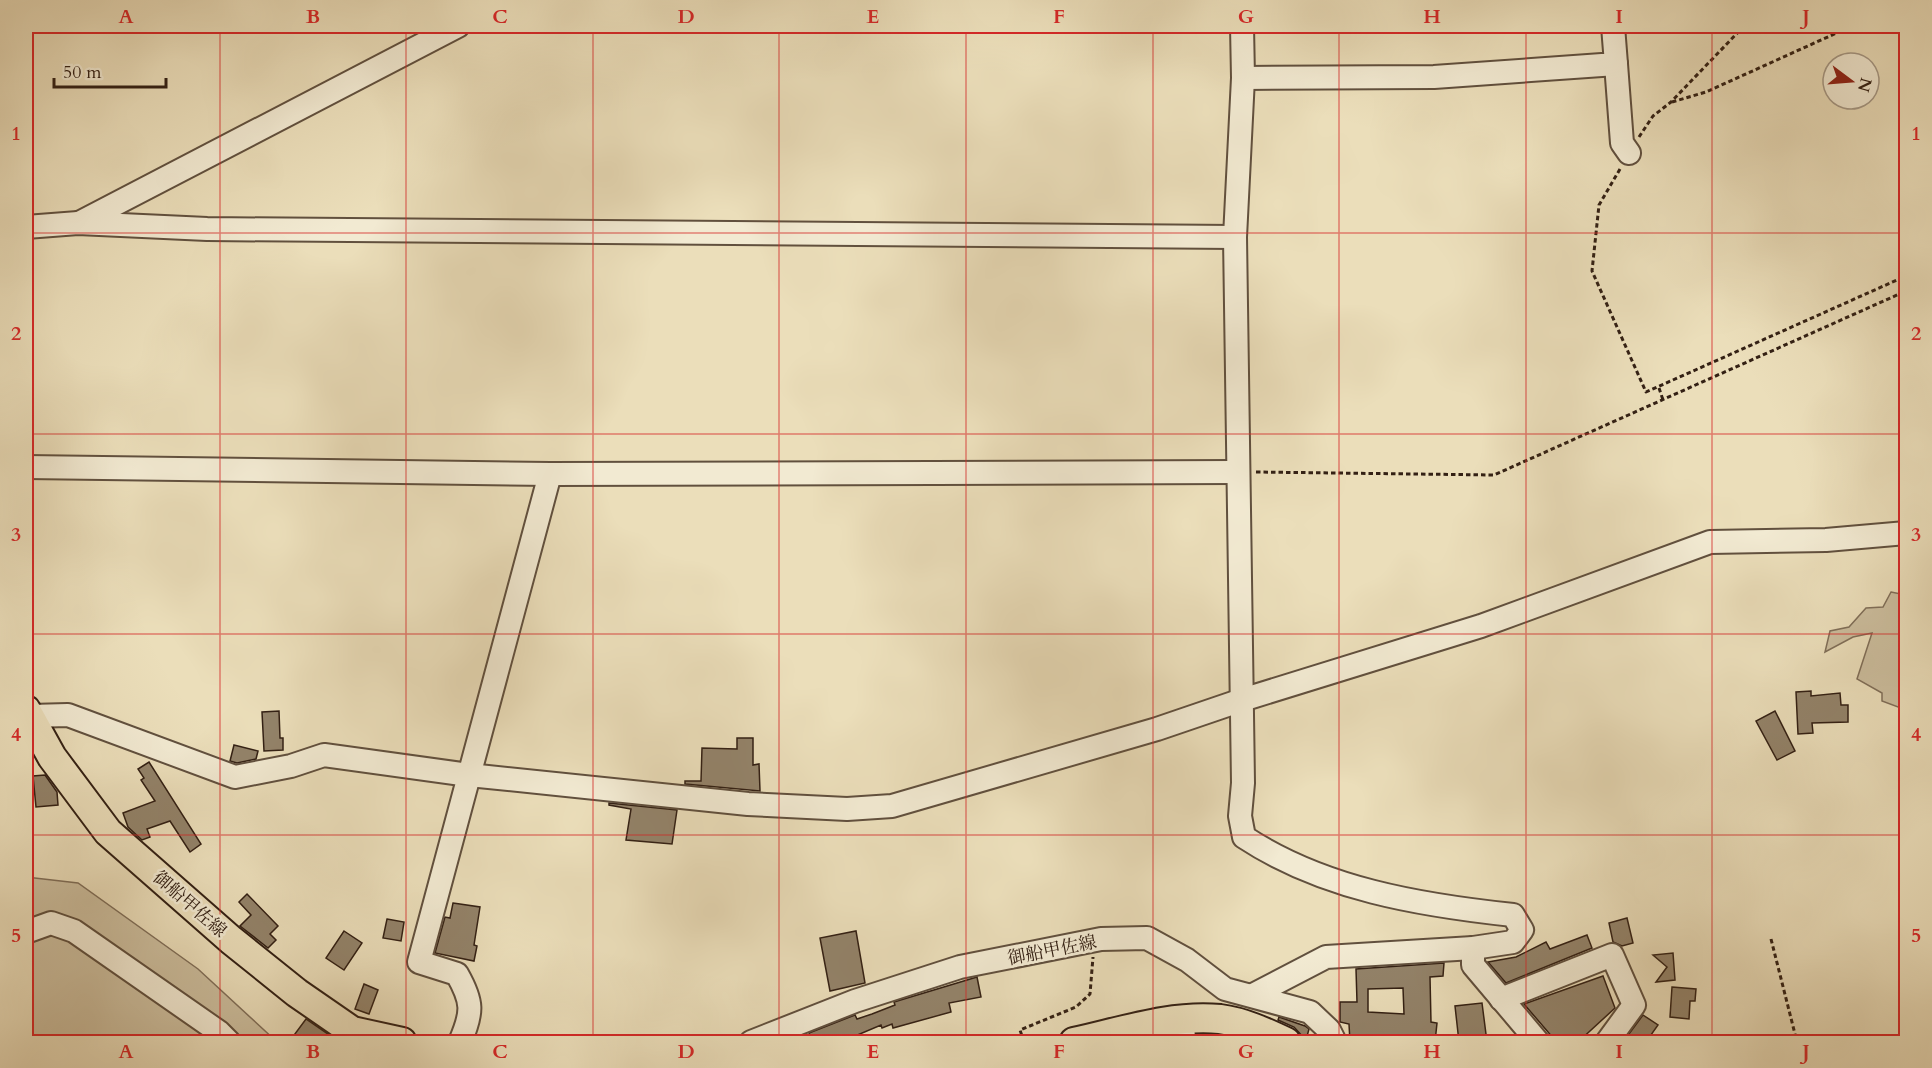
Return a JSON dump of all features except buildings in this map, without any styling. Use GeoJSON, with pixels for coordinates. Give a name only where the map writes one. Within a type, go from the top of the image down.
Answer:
{"type":"FeatureCollection","features":[{"type":"Feature","properties":{"kind":"main road","name":"御船甲佐線"},"geometry":{"type":"LineString","coordinates":[[28,713],[52,757],[108,832],[231,940],[297,993],[352,1031],[391,1041]]}},
{"type":"Feature","properties":{"kind":"main road"},"geometry":{"type":"LineString","coordinates":[[1074,1042],[1183,1031],[1221,1019],[1248,1026],[1286,1042]]}},
{"type":"Feature","properties":{"kind":"street"},"geometry":{"type":"LineString","coordinates":[[78,224],[458,26]]}},
{"type":"Feature","properties":{"kind":"street"},"geometry":{"type":"LineString","coordinates":[[1242,26],[1243,78],[1235,237],[1236,472],[1243,783],[1240,816],[1244,837],[1296,867],[1353,888],[1467,910],[1513,915],[1522,930],[1513,942],[1473,948],[1326,957],[1256,996],[1248,1026]]}},
{"type":"Feature","properties":{"kind":"street"},"geometry":{"type":"LineString","coordinates":[[1613,26],[1625,148]]}},
{"type":"Feature","properties":{"kind":"street"},"geometry":{"type":"LineString","coordinates":[[1243,78],[1434,77],[1616,64]]}},
{"type":"Feature","properties":{"kind":"street"},"geometry":{"type":"LineString","coordinates":[[26,227],[78,224],[219,229],[1235,237]]}},
{"type":"Feature","properties":{"kind":"street"},"geometry":{"type":"LineString","coordinates":[[26,467],[550,474],[1236,472]]}},
{"type":"Feature","properties":{"kind":"street"},"geometry":{"type":"LineString","coordinates":[[460,1042],[471,1017],[468,994],[457,974],[418,963],[550,474]]}},
{"type":"Feature","properties":{"kind":"street"},"geometry":{"type":"LineString","coordinates":[[28,713],[68,715],[235,777],[291,766],[324,755],[469,775],[748,804],[847,809],[892,806],[1157,729],[1242,700],[1481,626],[1710,542],[1826,540],[1906,533]]}},
{"type":"Feature","properties":{"kind":"street"},"geometry":{"type":"LineString","coordinates":[[26,932],[51,923],[75,931],[219,1032],[228,1042]]}},
{"type":"Feature","properties":{"kind":"street","name":"御船甲佐線"},"geometry":{"type":"LineString","coordinates":[[751,1042],[855,1001],[960,967],[1091,944],[1101,939],[1147,938],[1187,960],[1225,989],[1310,1012],[1329,1030],[1335,1042]]}},
{"type":"Feature","properties":{"kind":"street"},"geometry":{"type":"LineString","coordinates":[[1473,948],[1473,965],[1538,1042]]}},
{"type":"Feature","properties":{"kind":"street"},"geometry":{"type":"LineString","coordinates":[[1501,999],[1612,955],[1634,1005],[1607,1042]]}},
{"type":"Feature","properties":{"kind":"path"},"geometry":{"type":"LineString","coordinates":[[1744,26],[1671,102],[1653,116],[1625,148],[1599,205],[1592,271],[1646,392],[1906,276]]}},
{"type":"Feature","properties":{"kind":"path"},"geometry":{"type":"LineString","coordinates":[[1671,102],[1706,92],[1852,26]]}},
{"type":"Feature","properties":{"kind":"path"},"geometry":{"type":"LineString","coordinates":[[1236,472],[1494,474],[1906,291]]}},
{"type":"Feature","properties":{"kind":"path"},"geometry":{"type":"LineString","coordinates":[[1659,388],[1662,400]]}},
{"type":"Feature","properties":{"kind":"path"},"geometry":{"type":"LineString","coordinates":[[1771,939],[1797,1042]]}},
{"type":"Feature","properties":{"kind":"path"},"geometry":{"type":"LineString","coordinates":[[1024,1042],[1020,1030],[1076,1007],[1090,994],[1094,965],[1091,944]]}},
{"type":"Feature","properties":{"kind":"shaded area"},"geometry":{"type":"Polygon","coordinates":[[[1891,592],[1906,595],[1906,710],[1882,701],[1882,693],[1857,679],[1872,633],[1853,637],[1825,652],[1830,631],[1849,627],[1866,608],[1883,607],[1891,592]]]}},
{"type":"Feature","properties":{"kind":"shaded area"},"geometry":{"type":"Polygon","coordinates":[[[26,877],[78,883],[198,969],[277,1042],[26,1042],[26,877]]]}}]}
